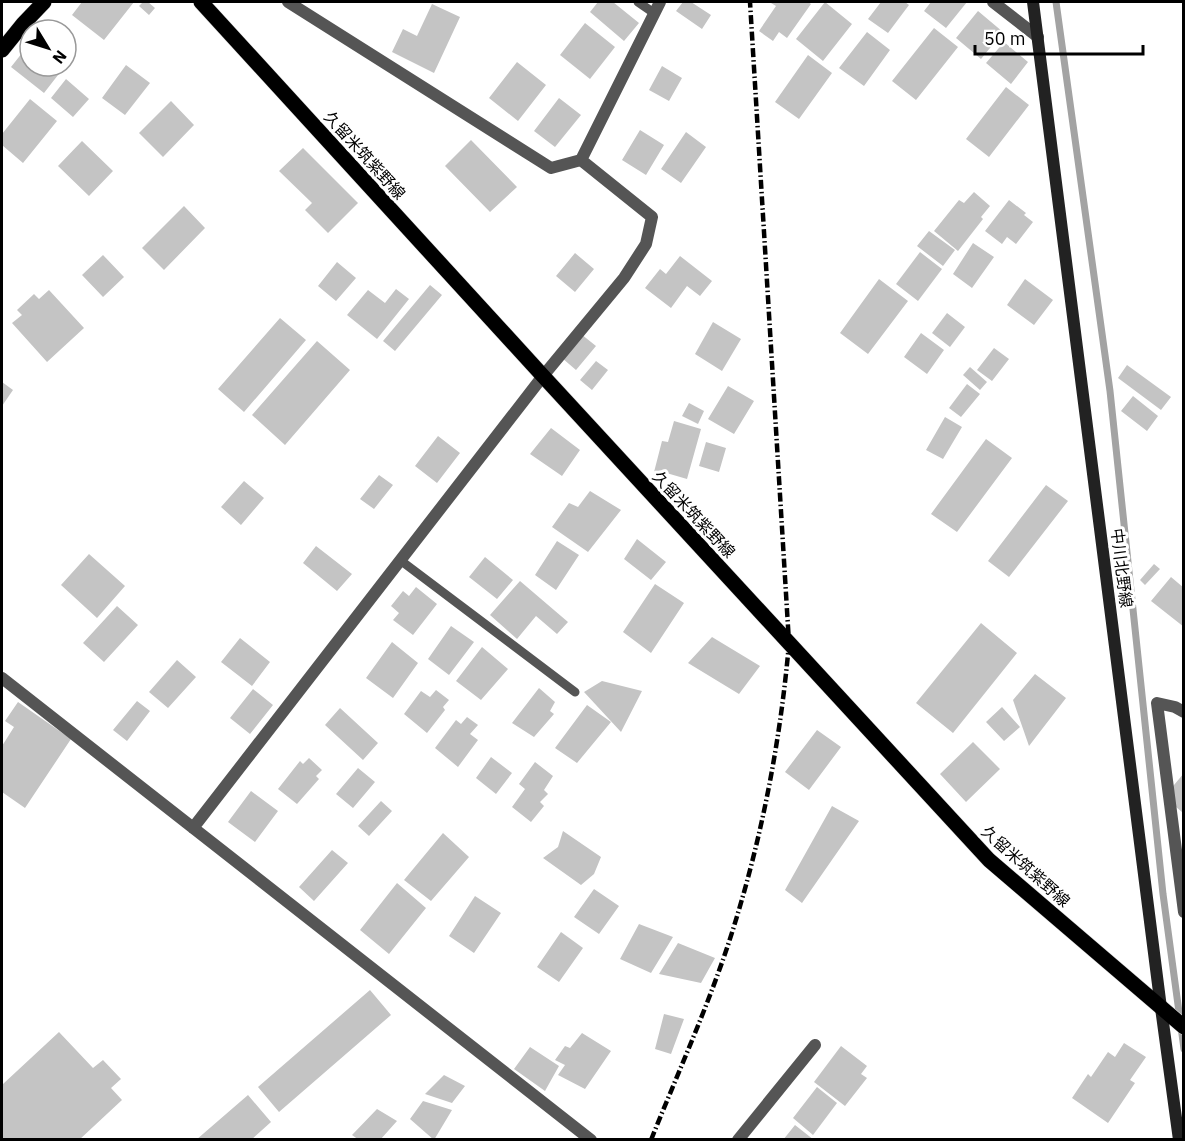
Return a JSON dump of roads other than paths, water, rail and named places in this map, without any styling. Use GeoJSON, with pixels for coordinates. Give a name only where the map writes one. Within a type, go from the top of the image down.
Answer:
{"type":"FeatureCollection","features":[{"type":"Feature","properties":{"kind":"main road"},"geometry":{"type":"LineString","coordinates":[[2,50],[22,24],[44,2]]}},
{"type":"Feature","properties":{"kind":"main road","name":"久留米筑紫野線"},"geometry":{"type":"LineString","coordinates":[[201,2],[989,860],[1184,1027]]}},
{"type":"Feature","properties":{"kind":"main road","name":"中川北野線"},"geometry":{"type":"LineString","coordinates":[[1033,2],[1179,1140]]}},
{"type":"Feature","properties":{"kind":"street"},"geometry":{"type":"LineString","coordinates":[[288,2],[551,168],[580,160],[657,7]]}},
{"type":"Feature","properties":{"kind":"street"},"geometry":{"type":"LineString","coordinates":[[993,2],[1038,37]]}},
{"type":"Feature","properties":{"kind":"street"},"geometry":{"type":"LineString","coordinates":[[193,828],[543,376],[624,278],[646,244],[652,217],[580,160]]}},
{"type":"Feature","properties":{"kind":"street"},"geometry":{"type":"LineString","coordinates":[[2,678],[591,1140]]}},
{"type":"Feature","properties":{"kind":"street"},"geometry":{"type":"LineString","coordinates":[[1184,712],[1175,707],[1157,703],[1184,912]]}},
{"type":"Feature","properties":{"kind":"street"},"geometry":{"type":"LineString","coordinates":[[738,1140],[815,1045]]}},
{"type":"Feature","properties":{"kind":"lane"},"geometry":{"type":"LineString","coordinates":[[638,2],[657,7]]}},
{"type":"Feature","properties":{"kind":"lane"},"geometry":{"type":"LineString","coordinates":[[400,560],[575,692]]}},
{"type":"Feature","properties":{"kind":"waterway"},"geometry":{"type":"LineString","coordinates":[[1056,2],[1110,391],[1163,894],[1184,1049]]}},
{"type":"Feature","properties":{"kind":"railway"},"geometry":{"type":"LineString","coordinates":[[651,1140],[701,1019],[728,945],[750,871],[774,758],[789,643],[750,2]]}}]}
